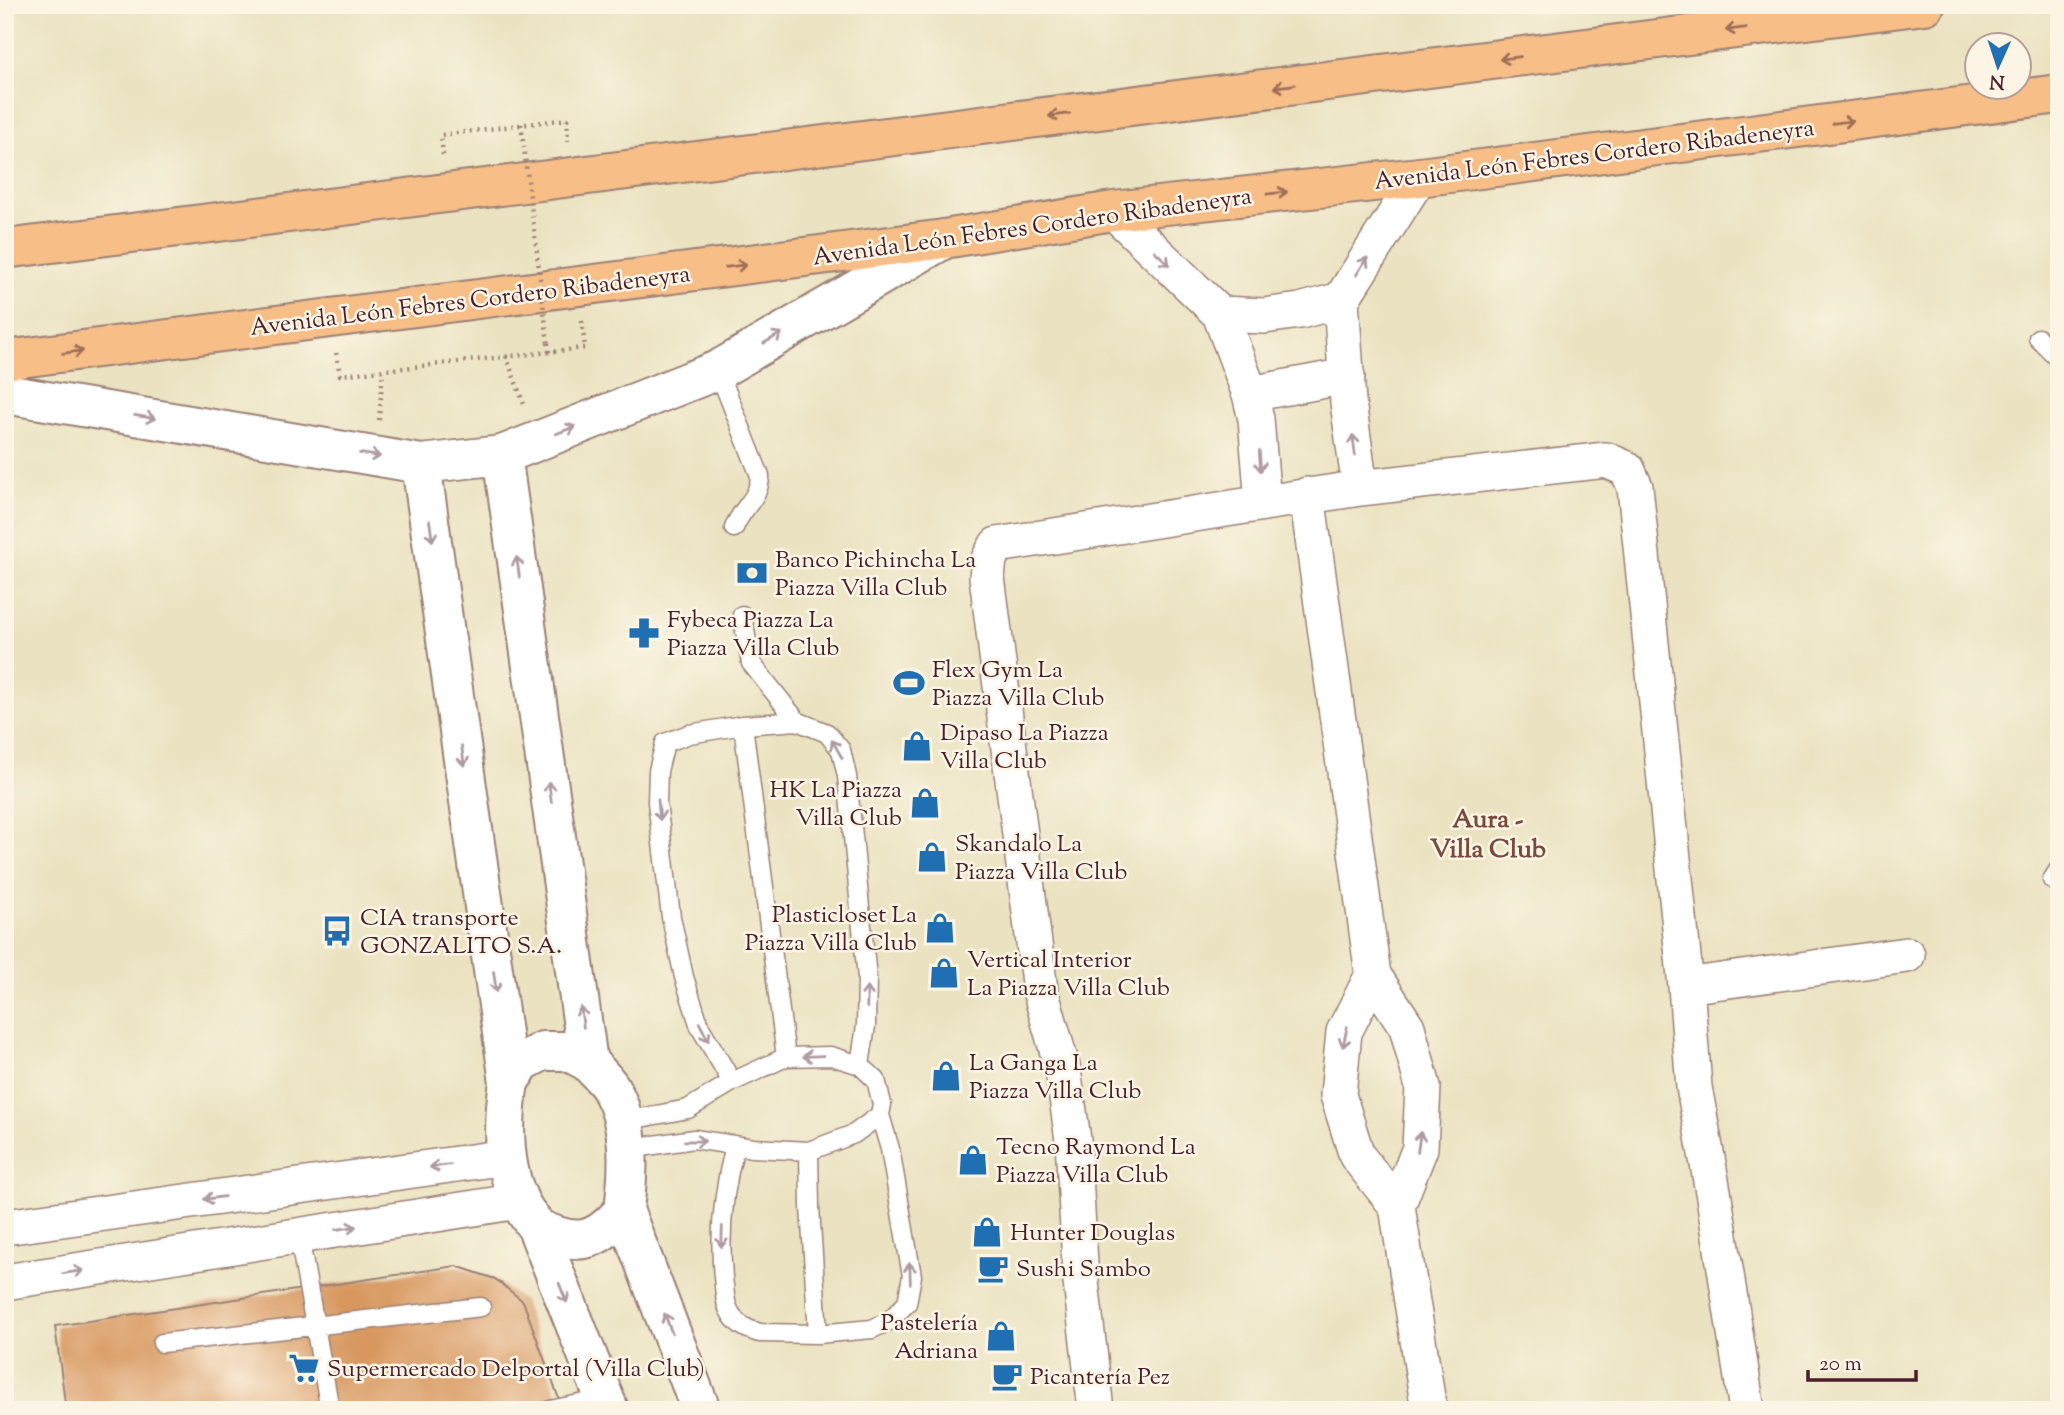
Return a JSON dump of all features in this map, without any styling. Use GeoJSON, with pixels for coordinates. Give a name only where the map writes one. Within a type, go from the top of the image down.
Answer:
{"type":"FeatureCollection","features":[{"type":"Feature","properties":{"kind":"highway"},"geometry":{"type":"LineString","coordinates":[[5,248],[1925,5]]}},
{"type":"Feature","properties":{"kind":"highway","name":"Avenida León Febres Cordero Ribadeneyra"},"geometry":{"type":"LineString","coordinates":[[5,360],[944,239],[1113,211],[1419,177],[2059,94]]}},
{"type":"Feature","properties":{"kind":"street"},"geometry":{"type":"LineString","coordinates":[[1360,488],[1341,300],[1419,177]]}},
{"type":"Feature","properties":{"kind":"street"},"geometry":{"type":"LineString","coordinates":[[1113,211],[1220,314],[1250,394],[1258,427],[1263,502]]}},
{"type":"Feature","properties":{"kind":"street"},"geometry":{"type":"LineString","coordinates":[[5,394],[421,464],[502,455],[718,370],[944,239]]}},
{"type":"Feature","properties":{"kind":"street"},"geometry":{"type":"LineString","coordinates":[[1220,314],[1264,316],[1300,311],[1341,300]]}},
{"type":"Feature","properties":{"kind":"street"},"geometry":{"type":"LineString","coordinates":[[1250,394],[1347,376]]}},
{"type":"Feature","properties":{"kind":"street"},"geometry":{"type":"LineString","coordinates":[[502,455],[588,1062]]}},
{"type":"Feature","properties":{"kind":"street"},"geometry":{"type":"LineString","coordinates":[[1096,1410],[1082,1282],[1073,1140],[1063,1070],[1040,990],[987,577],[989,559],[997,545],[1263,502],[1360,488],[1606,460],[1627,469],[1636,500],[1694,1087],[1747,1410]]}},
{"type":"Feature","properties":{"kind":"street"},"geometry":{"type":"LineString","coordinates":[[421,464],[509,1082],[505,1106],[509,1174],[607,1404]]}},
{"type":"Feature","properties":{"kind":"street"},"geometry":{"type":"LineString","coordinates":[[1307,495],[1373,975],[1407,1027],[1423,1087],[1420,1148],[1397,1206]]}},
{"type":"Feature","properties":{"kind":"street"},"geometry":{"type":"LineString","coordinates":[[1686,986],[1907,956]]}},
{"type":"Feature","properties":{"kind":"street"},"geometry":{"type":"LineString","coordinates":[[1373,975],[1344,1032],[1338,1095],[1357,1156],[1397,1206],[1429,1410]]}},
{"type":"Feature","properties":{"kind":"street"},"geometry":{"type":"LineString","coordinates":[[509,1082],[522,1062],[543,1051],[567,1051],[588,1062],[610,1087],[626,1135],[628,1180],[624,1210],[701,1410]]}},
{"type":"Feature","properties":{"kind":"street"},"geometry":{"type":"LineString","coordinates":[[5,1227],[507,1157]]}},
{"type":"Feature","properties":{"kind":"street"},"geometry":{"type":"LineString","coordinates":[[5,1282],[299,1236],[528,1214],[560,1238],[584,1239],[607,1229],[624,1210]]}},
{"type":"Feature","properties":{"kind":"lane"},"geometry":{"type":"LineString","coordinates":[[2038,338],[2059,359]]}},
{"type":"Feature","properties":{"kind":"lane"},"geometry":{"type":"LineString","coordinates":[[718,370],[760,476],[760,486],[755,496],[738,516],[734,528]]}},
{"type":"Feature","properties":{"kind":"lane"},"geometry":{"type":"LineString","coordinates":[[743,615],[751,663],[797,721]]}},
{"type":"Feature","properties":{"kind":"lane"},"geometry":{"type":"LineString","coordinates":[[732,1082],[700,1027],[684,977],[671,917],[657,802],[658,771],[665,743],[689,734],[743,725],[797,721],[827,733],[841,750],[847,776],[867,978],[866,1026],[860,1065]]}},
{"type":"Feature","properties":{"kind":"lane"},"geometry":{"type":"LineString","coordinates":[[743,725],[786,1058]]}},
{"type":"Feature","properties":{"kind":"lane"},"geometry":{"type":"LineString","coordinates":[[626,1135],[688,1109],[732,1082],[786,1058],[831,1056],[860,1065],[876,1080],[882,1104],[880,1115],[890,1149],[912,1276],[907,1303],[888,1321],[872,1329],[818,1334],[760,1333],[735,1320],[726,1302],[721,1266],[727,1177],[735,1146]]}},
{"type":"Feature","properties":{"kind":"lane"},"geometry":{"type":"LineString","coordinates":[[626,1135],[809,1151],[854,1134],[880,1115]]}},
{"type":"Feature","properties":{"kind":"lane"},"geometry":{"type":"LineString","coordinates":[[809,1151],[818,1334]]}},
{"type":"Feature","properties":{"kind":"lane"},"geometry":{"type":"LineString","coordinates":[[299,1236],[330,1410]]}},
{"type":"Feature","properties":{"kind":"lane"},"geometry":{"type":"LineString","coordinates":[[162,1343],[481,1307]]}},
{"type":"Feature","properties":{"kind":"lane"},"geometry":{"type":"LineString","coordinates":[[550,1410],[607,1404]]}},
{"type":"Feature","properties":{"kind":"path"},"geometry":{"type":"LineString","coordinates":[[448,192],[440,135],[521,124],[567,119],[571,176]]}},
{"type":"Feature","properties":{"kind":"path"},"geometry":{"type":"LineString","coordinates":[[521,124],[549,352]]}},
{"type":"Feature","properties":{"kind":"path"},"geometry":{"type":"LineString","coordinates":[[331,318],[340,375],[585,348],[578,286]]}},
{"type":"Feature","properties":{"kind":"path"},"geometry":{"type":"LineString","coordinates":[[506,356],[538,441]]}},
{"type":"Feature","properties":{"kind":"path"},"geometry":{"type":"LineString","coordinates":[[376,456],[383,371]]}},
{"type":"Feature","properties":{"kind":"building","name":"Supermercado Delportal (Villa Club)"},"geometry":{"type":"Polygon","coordinates":[[[456,1266],[495,1279],[523,1301],[563,1410],[66,1410],[55,1326],[456,1266]]]}},
{"type":"Feature","properties":{"kind":"place","name":"Banco Pichincha La Piazza Villa Club"},"geometry":{"type":"Point","coordinates":[752,573]}},
{"type":"Feature","properties":{"kind":"place","name":"Fybeca Piazza La Piazza Villa Club"},"geometry":{"type":"Point","coordinates":[644,633]}},
{"type":"Feature","properties":{"kind":"place","name":"Flex Gym La Piazza Villa Club"},"geometry":{"type":"Point","coordinates":[909,683]}},
{"type":"Feature","properties":{"kind":"place","name":"Dipaso La Piazza Villa Club"},"geometry":{"type":"Point","coordinates":[917,746]}},
{"type":"Feature","properties":{"kind":"place","name":"HK La Piazza Villa Club"},"geometry":{"type":"Point","coordinates":[925,803]}},
{"type":"Feature","properties":{"kind":"place","name":"Skandalo La Piazza Villa Club"},"geometry":{"type":"Point","coordinates":[932,857]}},
{"type":"Feature","properties":{"kind":"place","name":"Plasticloset La Piazza Villa Club"},"geometry":{"type":"Point","coordinates":[940,928]}},
{"type":"Feature","properties":{"kind":"place","name":"CIA transporte GONZALITO S.A."},"geometry":{"type":"Point","coordinates":[337,931]}},
{"type":"Feature","properties":{"kind":"place","name":"Vertical Interior La Piazza Villa Club"},"geometry":{"type":"Point","coordinates":[944,973]}},
{"type":"Feature","properties":{"kind":"place","name":"La Ganga La Piazza Villa Club"},"geometry":{"type":"Point","coordinates":[946,1076]}},
{"type":"Feature","properties":{"kind":"place","name":"Tecno Raymond La Piazza Villa Club"},"geometry":{"type":"Point","coordinates":[973,1160]}},
{"type":"Feature","properties":{"kind":"place","name":"Hunter Douglas"},"geometry":{"type":"Point","coordinates":[987,1232]}},
{"type":"Feature","properties":{"kind":"place","name":"Sushi Sambo"},"geometry":{"type":"Point","coordinates":[993,1268]}},
{"type":"Feature","properties":{"kind":"place","name":"Pastelería Adriana"},"geometry":{"type":"Point","coordinates":[1001,1336]}},
{"type":"Feature","properties":{"kind":"place","name":"Supermercado Delportal (Villa Club)"},"geometry":{"type":"Point","coordinates":[304,1368]}},
{"type":"Feature","properties":{"kind":"place","name":"Picantería Pez"},"geometry":{"type":"Point","coordinates":[1007,1376]}},
{"type":"Feature","properties":{"kind":"district","name":"Aura - Villa Club"},"geometry":{"type":"Point","coordinates":[1488,833]}}]}
